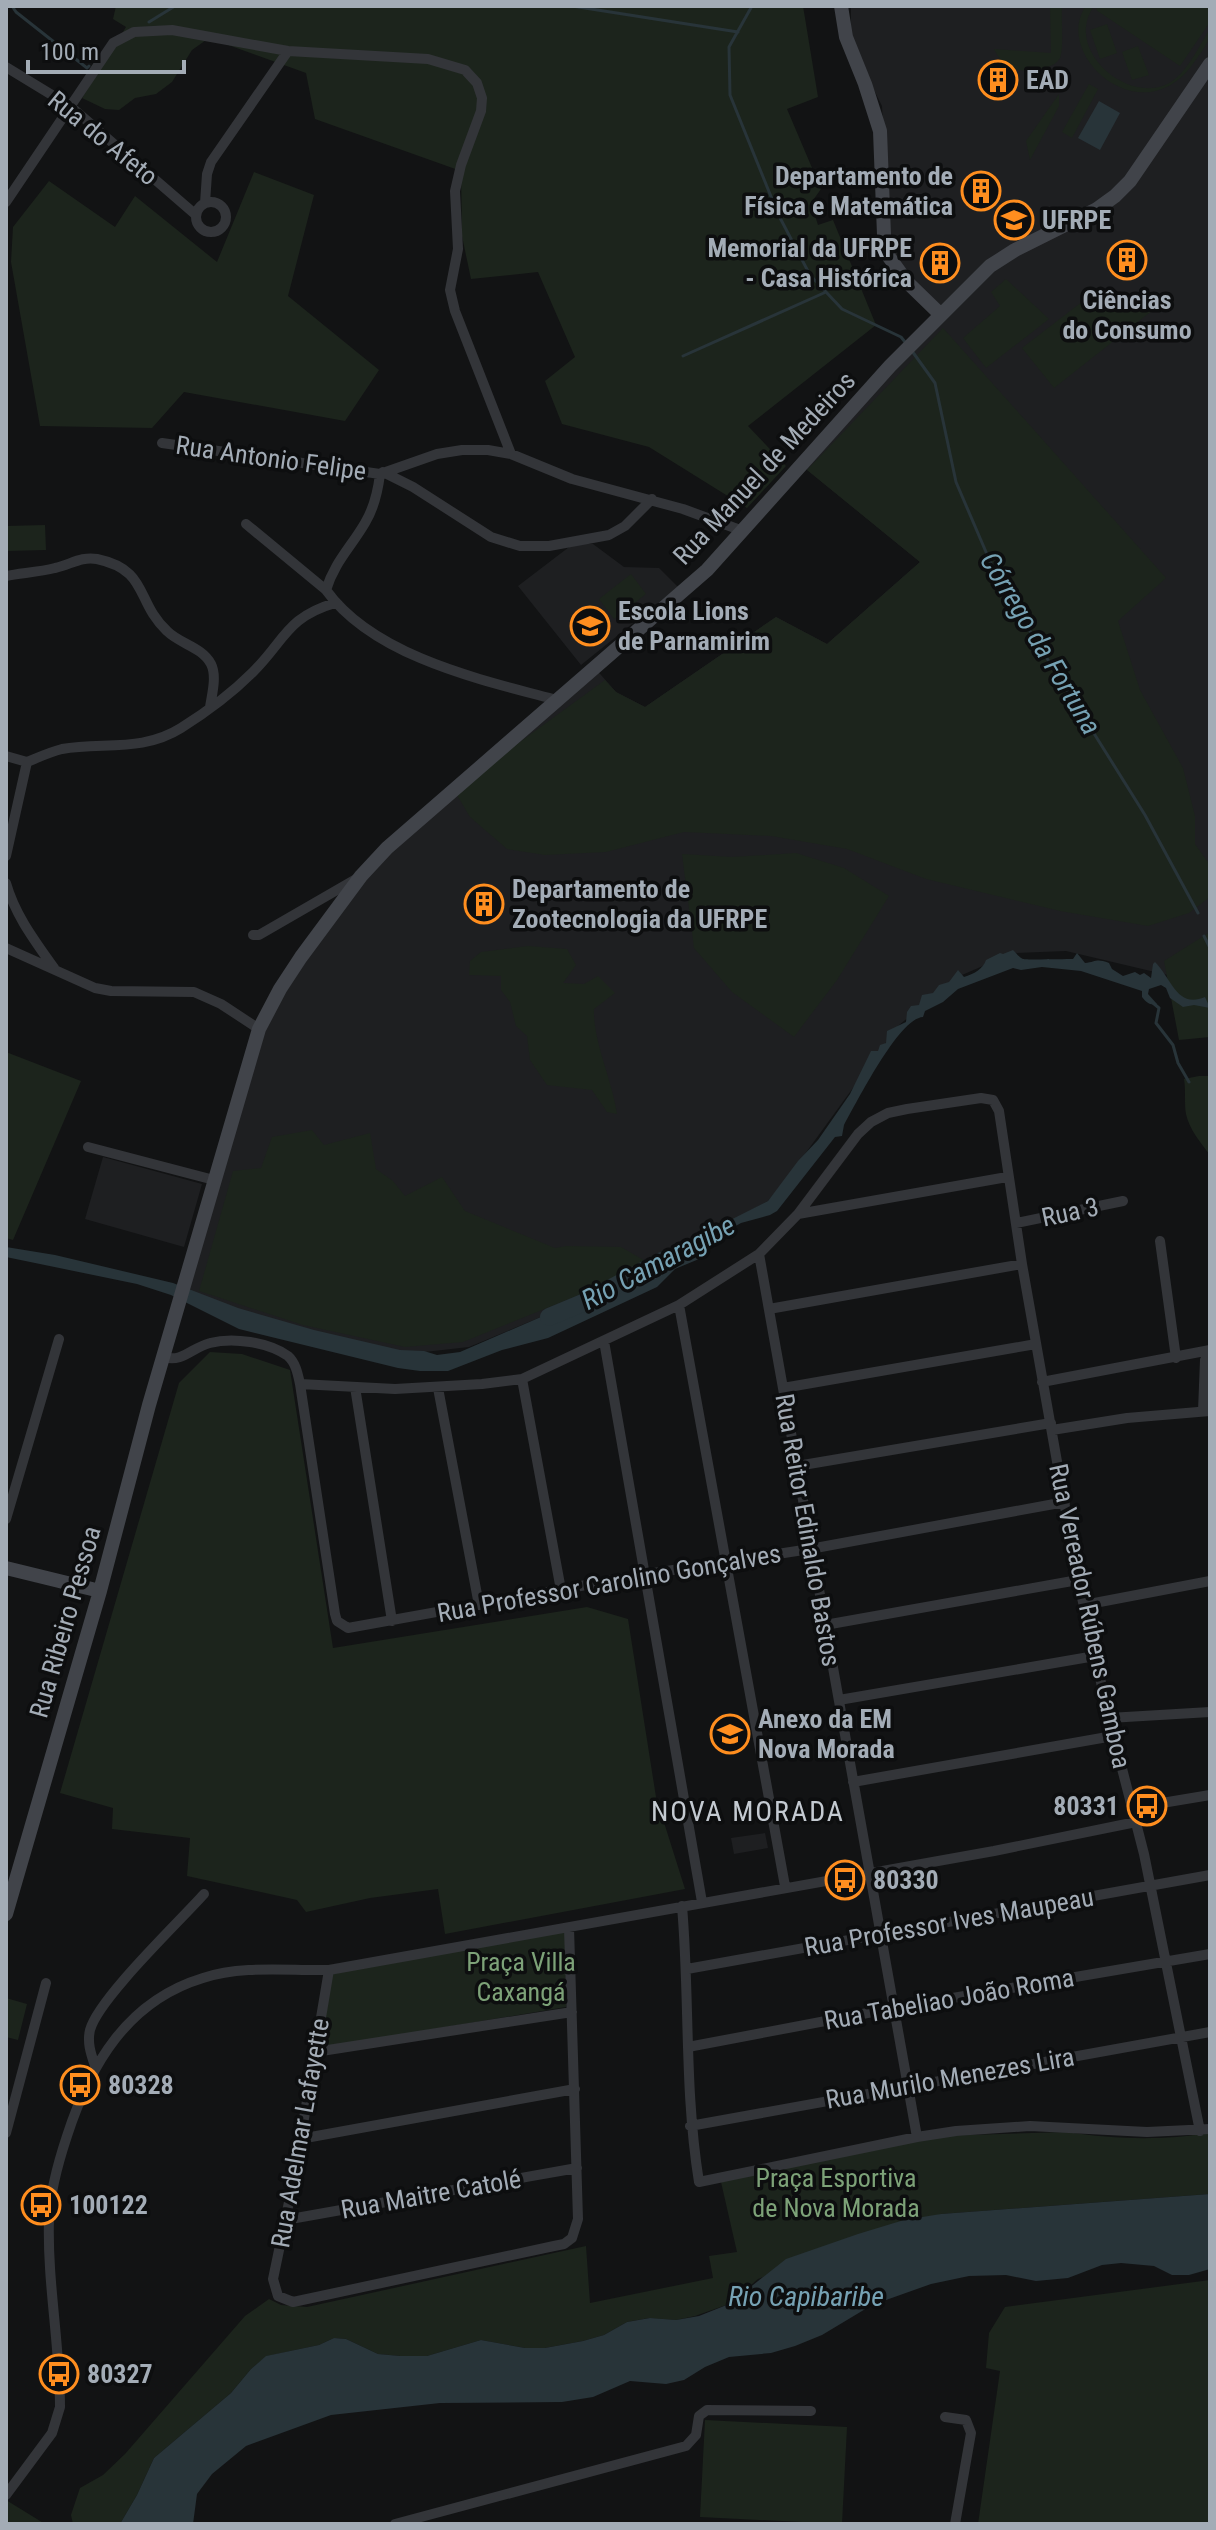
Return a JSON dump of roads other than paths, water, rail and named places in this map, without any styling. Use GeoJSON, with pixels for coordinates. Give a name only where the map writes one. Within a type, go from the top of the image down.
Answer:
{"type":"FeatureCollection","features":[{"type":"Feature","properties":{"kind":"main road"},"geometry":{"type":"LineString","coordinates":[[841,6],[846,37],[880,131],[884,235],[889,257],[907,282],[941,315]]}},
{"type":"Feature","properties":{"kind":"main road","name":"Rua Manuel de Medeiros"},"geometry":{"type":"LineString","coordinates":[[193,1252],[259,1029],[292,969],[361,876],[405,831],[673,601],[743,531],[809,455],[990,266],[1080,219],[1115,196],[1130,181],[1210,64]]}},
{"type":"Feature","properties":{"kind":"main road","name":"Rua Ribeiro Pessoa"},"geometry":{"type":"LineString","coordinates":[[6,1914],[100,1591],[193,1252]]}},
{"type":"Feature","properties":{"kind":"main road"},"geometry":{"type":"LineString","coordinates":[[6,1568],[100,1591]]}},
{"type":"Feature","properties":{"kind":"street"},"geometry":{"type":"LineString","coordinates":[[6,202],[113,43],[134,32],[157,29],[288,51],[428,59],[465,70],[477,83],[482,98],[481,111],[455,191],[458,249],[450,290],[455,311],[511,454]]}},
{"type":"Feature","properties":{"kind":"street"},"geometry":{"type":"LineString","coordinates":[[196,215],[205,203],[211,162],[288,51]]}},
{"type":"Feature","properties":{"kind":"street","name":"Rua do Afeto"},"geometry":{"type":"LineString","coordinates":[[6,67],[70,106],[196,215],[198,225],[206,231],[216,231],[224,225],[227,216],[223,207],[215,202],[205,203]]}},
{"type":"Feature","properties":{"kind":"street","name":"Rua Antonio Felipe"},"geometry":{"type":"LineString","coordinates":[[162,443],[382,473]]}},
{"type":"Feature","properties":{"kind":"street"},"geometry":{"type":"LineString","coordinates":[[382,473],[437,454],[488,450],[511,454],[572,479],[652,499],[743,531]]}},
{"type":"Feature","properties":{"kind":"street"},"geometry":{"type":"LineString","coordinates":[[382,473],[426,495],[491,537],[520,546],[549,546],[609,535],[625,526],[652,499]]}},
{"type":"Feature","properties":{"kind":"street"},"geometry":{"type":"LineString","coordinates":[[326,590],[339,559],[365,524],[382,473]]}},
{"type":"Feature","properties":{"kind":"street"},"geometry":{"type":"LineString","coordinates":[[246,524],[326,590],[335,603],[378,636],[411,656],[557,700]]}},
{"type":"Feature","properties":{"kind":"street"},"geometry":{"type":"LineString","coordinates":[[6,576],[57,568],[89,558],[124,567],[132,574],[163,627],[172,636],[204,654],[209,661],[213,669],[210,707]]}},
{"type":"Feature","properties":{"kind":"street"},"geometry":{"type":"LineString","coordinates":[[6,756],[27,762],[60,750],[142,744],[162,739],[210,707],[254,671],[291,625],[307,613],[335,603]]}},
{"type":"Feature","properties":{"kind":"street"},"geometry":{"type":"LineString","coordinates":[[6,856],[27,762]]}},
{"type":"Feature","properties":{"kind":"street"},"geometry":{"type":"LineString","coordinates":[[253,935],[259,935],[361,876]]}},
{"type":"Feature","properties":{"kind":"street"},"geometry":{"type":"LineString","coordinates":[[6,883],[11,902],[22,922],[55,970]]}},
{"type":"Feature","properties":{"kind":"street"},"geometry":{"type":"LineString","coordinates":[[6,948],[79,983],[111,991],[194,992],[221,1004],[259,1029]]}},
{"type":"Feature","properties":{"kind":"street","name":"Rua Vereador Rúbens Gamboa"},"geometry":{"type":"LineString","coordinates":[[798,1214],[858,1134],[871,1122],[888,1113],[907,1109],[981,1098],[993,1100],[999,1111],[1007,1177],[1078,1580],[1151,1886],[1181,2037],[1205,2130]]}},
{"type":"Feature","properties":{"kind":"street"},"geometry":{"type":"LineString","coordinates":[[88,1147],[214,1180]]}},
{"type":"Feature","properties":{"kind":"street"},"geometry":{"type":"LineString","coordinates":[[166,1350],[173,1360],[208,1343],[245,1342],[269,1347],[289,1357],[300,1384],[438,1388],[522,1379],[679,1305],[759,1254],[798,1214],[1007,1177]]}},
{"type":"Feature","properties":{"kind":"street","name":"Rua 3"},"geometry":{"type":"LineString","coordinates":[[1016,1223],[1123,1201]]}},
{"type":"Feature","properties":{"kind":"street"},"geometry":{"type":"LineString","coordinates":[[1160,1241],[1176,1358]]}},
{"type":"Feature","properties":{"kind":"street","name":"Rua Reitor Edinaldo Bastos"},"geometry":{"type":"LineString","coordinates":[[759,1254],[917,2137]]}},
{"type":"Feature","properties":{"kind":"street"},"geometry":{"type":"LineString","coordinates":[[769,1309],[1022,1264]]}},
{"type":"Feature","properties":{"kind":"street"},"geometry":{"type":"LineString","coordinates":[[679,1305],[785,1886]]}},
{"type":"Feature","properties":{"kind":"street"},"geometry":{"type":"LineString","coordinates":[[6,1519],[59,1339]]}},
{"type":"Feature","properties":{"kind":"street"},"geometry":{"type":"LineString","coordinates":[[604,1341],[702,1902]]}},
{"type":"Feature","properties":{"kind":"street"},"geometry":{"type":"LineString","coordinates":[[783,1388],[1036,1344]]}},
{"type":"Feature","properties":{"kind":"street"},"geometry":{"type":"LineString","coordinates":[[1042,1382],[1210,1352]]}},
{"type":"Feature","properties":{"kind":"street"},"geometry":{"type":"LineString","coordinates":[[797,1466],[1052,1426],[1207,1411],[1205,1360],[1210,1352]]}},
{"type":"Feature","properties":{"kind":"street"},"geometry":{"type":"LineString","coordinates":[[522,1379],[561,1590]]}},
{"type":"Feature","properties":{"kind":"street","name":"Rua Professor Carolino Gonçalves"},"geometry":{"type":"LineString","coordinates":[[300,1384],[335,1614],[342,1626],[348,1628],[1065,1502]]}},
{"type":"Feature","properties":{"kind":"street"},"geometry":{"type":"LineString","coordinates":[[355,1387],[392,1621]]}},
{"type":"Feature","properties":{"kind":"street"},"geometry":{"type":"LineString","coordinates":[[438,1388],[479,1605]]}},
{"type":"Feature","properties":{"kind":"street"},"geometry":{"type":"LineString","coordinates":[[825,1625],[1078,1580]]}},
{"type":"Feature","properties":{"kind":"street"},"geometry":{"type":"LineString","coordinates":[[1084,1605],[1210,1581]]}},
{"type":"Feature","properties":{"kind":"street"},"geometry":{"type":"LineString","coordinates":[[839,1700],[1095,1656]]}},
{"type":"Feature","properties":{"kind":"street"},"geometry":{"type":"LineString","coordinates":[[1109,1718],[1210,1712]]}},
{"type":"Feature","properties":{"kind":"street"},"geometry":{"type":"LineString","coordinates":[[853,1782],[1113,1736]]}},
{"type":"Feature","properties":{"kind":"street"},"geometry":{"type":"LineString","coordinates":[[1132,1808],[1210,1795]]}},
{"type":"Feature","properties":{"kind":"street"},"geometry":{"type":"LineString","coordinates":[[6,2495],[46,2443],[57,2420],[59,2380],[49,2241],[51,2193],[70,2125],[95,2066],[111,2041],[134,2016],[158,1998],[204,1977],[234,1971],[329,1970],[994,1851],[1136,1822]]}},
{"type":"Feature","properties":{"kind":"street","name":"Rua Professor Ives Maupeau"},"geometry":{"type":"LineString","coordinates":[[687,1969],[1210,1875]]}},
{"type":"Feature","properties":{"kind":"street"},"geometry":{"type":"LineString","coordinates":[[95,2066],[89,2033],[100,2008],[204,1894]]}},
{"type":"Feature","properties":{"kind":"street"},"geometry":{"type":"LineString","coordinates":[[682,1906],[687,1969],[690,2126],[699,2182],[956,2131],[1030,2126],[1147,2132],[1205,2130]]}},
{"type":"Feature","properties":{"kind":"street"},"geometry":{"type":"LineString","coordinates":[[569,1928],[577,2168]]}},
{"type":"Feature","properties":{"kind":"street","name":"Rua Tabeliao João Roma"},"geometry":{"type":"LineString","coordinates":[[688,2047],[1210,1954]]}},
{"type":"Feature","properties":{"kind":"street","name":"Rua Adelmar Lafayette"},"geometry":{"type":"LineString","coordinates":[[329,1970],[273,2279],[278,2296],[293,2302],[564,2244],[572,2238],[578,2219],[577,2168]]}},
{"type":"Feature","properties":{"kind":"street"},"geometry":{"type":"LineString","coordinates":[[6,2133],[46,1983]]}},
{"type":"Feature","properties":{"kind":"street"},"geometry":{"type":"LineString","coordinates":[[315,2052],[572,2012]]}},
{"type":"Feature","properties":{"kind":"street","name":"Rua Murilo Menezes Lira"},"geometry":{"type":"LineString","coordinates":[[690,2126],[1210,2032]]}},
{"type":"Feature","properties":{"kind":"street"},"geometry":{"type":"LineString","coordinates":[[300,2139],[575,2089]]}},
{"type":"Feature","properties":{"kind":"street","name":"Rua Maitre Catolé"},"geometry":{"type":"LineString","coordinates":[[285,2220],[577,2168]]}},
{"type":"Feature","properties":{"kind":"street"},"geometry":{"type":"LineString","coordinates":[[395,2524],[686,2446],[696,2435],[699,2416],[707,2410],[811,2411]]}},
{"type":"Feature","properties":{"kind":"street"},"geometry":{"type":"LineString","coordinates":[[945,2417],[966,2420],[971,2433],[955,2524]]}},
{"type":"Feature","properties":{"kind":"water"},"geometry":{"type":"Polygon","coordinates":[[[1099,101],[1120,113],[1100,150],[1078,138],[1099,101]]]}},
{"type":"Feature","properties":{"kind":"water","name":"Rio Camaragibe"},"geometry":{"type":"Polygon","coordinates":[[[1013,950],[1023,959],[1073,959],[1077,953],[1085,963],[1109,963],[1123,976],[1135,972],[1151,978],[1155,962],[1181,996],[1196,1000],[1205,997],[1210,1008],[1194,1005],[1183,1007],[1170,998],[1166,988],[1161,985],[1149,989],[1148,994],[1157,1004],[1152,1004],[1142,997],[1142,991],[1081,971],[1042,967],[1013,968],[958,989],[902,1031],[868,1081],[844,1125],[842,1136],[835,1137],[777,1211],[741,1223],[711,1240],[699,1259],[675,1269],[657,1287],[548,1338],[502,1350],[448,1371],[398,1368],[239,1329],[171,1295],[137,1284],[6,1257],[6,1247],[55,1255],[173,1283],[238,1308],[314,1330],[400,1350],[437,1355],[460,1352],[557,1310],[606,1301],[630,1287],[641,1276],[640,1271],[681,1245],[768,1201],[818,1140],[850,1094],[871,1051],[878,1051],[880,1045],[886,1043],[887,1031],[906,1022],[911,1006],[919,1005],[922,995],[933,993],[939,985],[949,982],[958,970],[964,977],[968,976],[980,969],[986,960],[1013,950]]]}},
{"type":"Feature","properties":{"kind":"water","name":"Rio Capibaribe"},"geometry":{"type":"Polygon","coordinates":[[[1210,2194],[1210,2269],[1189,2275],[1172,2275],[1154,2266],[1121,2263],[1102,2265],[1068,2278],[1036,2281],[1006,2275],[969,2276],[931,2284],[872,2305],[822,2335],[795,2346],[771,2353],[729,2357],[684,2380],[666,2384],[630,2381],[593,2397],[562,2402],[440,2403],[331,2415],[246,2446],[212,2474],[197,2494],[193,2524],[120,2524],[154,2458],[231,2393],[266,2356],[319,2345],[334,2338],[346,2339],[378,2354],[400,2356],[427,2356],[481,2340],[525,2348],[545,2348],[604,2335],[627,2322],[699,2316],[729,2304],[786,2259],[904,2220],[941,2214],[1210,2194]]]}},
{"type":"Feature","properties":{"kind":"waterway"},"geometry":{"type":"LineString","coordinates":[[12,6],[87,68],[89,66]]}},
{"type":"Feature","properties":{"kind":"waterway"},"geometry":{"type":"LineString","coordinates":[[149,22],[175,6]]}},
{"type":"Feature","properties":{"kind":"waterway"},"geometry":{"type":"LineString","coordinates":[[572,6],[738,32]]}},
{"type":"Feature","properties":{"kind":"waterway","name":"Córrego da Fortuna"},"geometry":{"type":"LineString","coordinates":[[752,6],[729,47],[730,95],[778,214],[810,275],[842,309],[901,337],[905,342]]}},
{"type":"Feature","properties":{"kind":"waterway"},"geometry":{"type":"LineString","coordinates":[[683,356],[826,292]]}},
{"type":"Feature","properties":{"kind":"waterway","name":"Córrego da Fortuna"},"geometry":{"type":"LineString","coordinates":[[912,351],[935,383],[956,482],[998,580],[1145,815],[1198,913]]}},
{"type":"Feature","properties":{"kind":"waterway","name":"Córrego da Fortuna"},"geometry":{"type":"LineString","coordinates":[[1204,936],[1210,948]]}},
{"type":"Feature","properties":{"kind":"waterway"},"geometry":{"type":"LineString","coordinates":[[1153,1003],[1159,1008],[1156,1023],[1173,1045],[1178,1063],[1189,1082]]}},
{"type":"Feature","properties":{"kind":"waterway","name":"Rio Camaragibe"},"geometry":{"type":"LineString","coordinates":[[549,1317],[585,1302],[662,1261]]}},
{"type":"Feature","properties":{"kind":"place","name":"EAD"},"geometry":{"type":"Point","coordinates":[998,80]}},
{"type":"Feature","properties":{"kind":"place","name":"Departamento de Física e Matemática"},"geometry":{"type":"Point","coordinates":[981,191]}},
{"type":"Feature","properties":{"kind":"place","name":"UFRPE"},"geometry":{"type":"Point","coordinates":[1014,220]}},
{"type":"Feature","properties":{"kind":"place","name":"Ciências do Consumo"},"geometry":{"type":"Point","coordinates":[1127,260]}},
{"type":"Feature","properties":{"kind":"place","name":"Memorial da UFRPE - Casa Histórica"},"geometry":{"type":"Point","coordinates":[940,263]}},
{"type":"Feature","properties":{"kind":"place","name":"Escola Lions de Parnamirim"},"geometry":{"type":"Point","coordinates":[590,626]}},
{"type":"Feature","properties":{"kind":"place","name":"Departamento de Zootecnologia da UFRPE"},"geometry":{"type":"Point","coordinates":[484,904]}},
{"type":"Feature","properties":{"kind":"place","name":"Anexo da EM Nova Morada"},"geometry":{"type":"Point","coordinates":[730,1734]}},
{"type":"Feature","properties":{"kind":"place","name":"80331"},"geometry":{"type":"Point","coordinates":[1147,1806]}},
{"type":"Feature","properties":{"kind":"place","name":"80330"},"geometry":{"type":"Point","coordinates":[845,1880]}},
{"type":"Feature","properties":{"kind":"place","name":"80328"},"geometry":{"type":"Point","coordinates":[80,2085]}},
{"type":"Feature","properties":{"kind":"place","name":"100122"},"geometry":{"type":"Point","coordinates":[41,2205]}},
{"type":"Feature","properties":{"kind":"place","name":"80327"},"geometry":{"type":"Point","coordinates":[59,2374]}},
{"type":"Feature","properties":{"kind":"district","name":"NOVA MORADA"},"geometry":{"type":"Point","coordinates":[748,1811]}},
{"type":"Feature","properties":{"kind":"park label","name":"Praça Villa Caxangá"},"geometry":{"type":"Point","coordinates":[521,1977]}},
{"type":"Feature","properties":{"kind":"park label","name":"Praça Esportiva de Nova Morada"},"geometry":{"type":"Point","coordinates":[836,2193]}}]}
